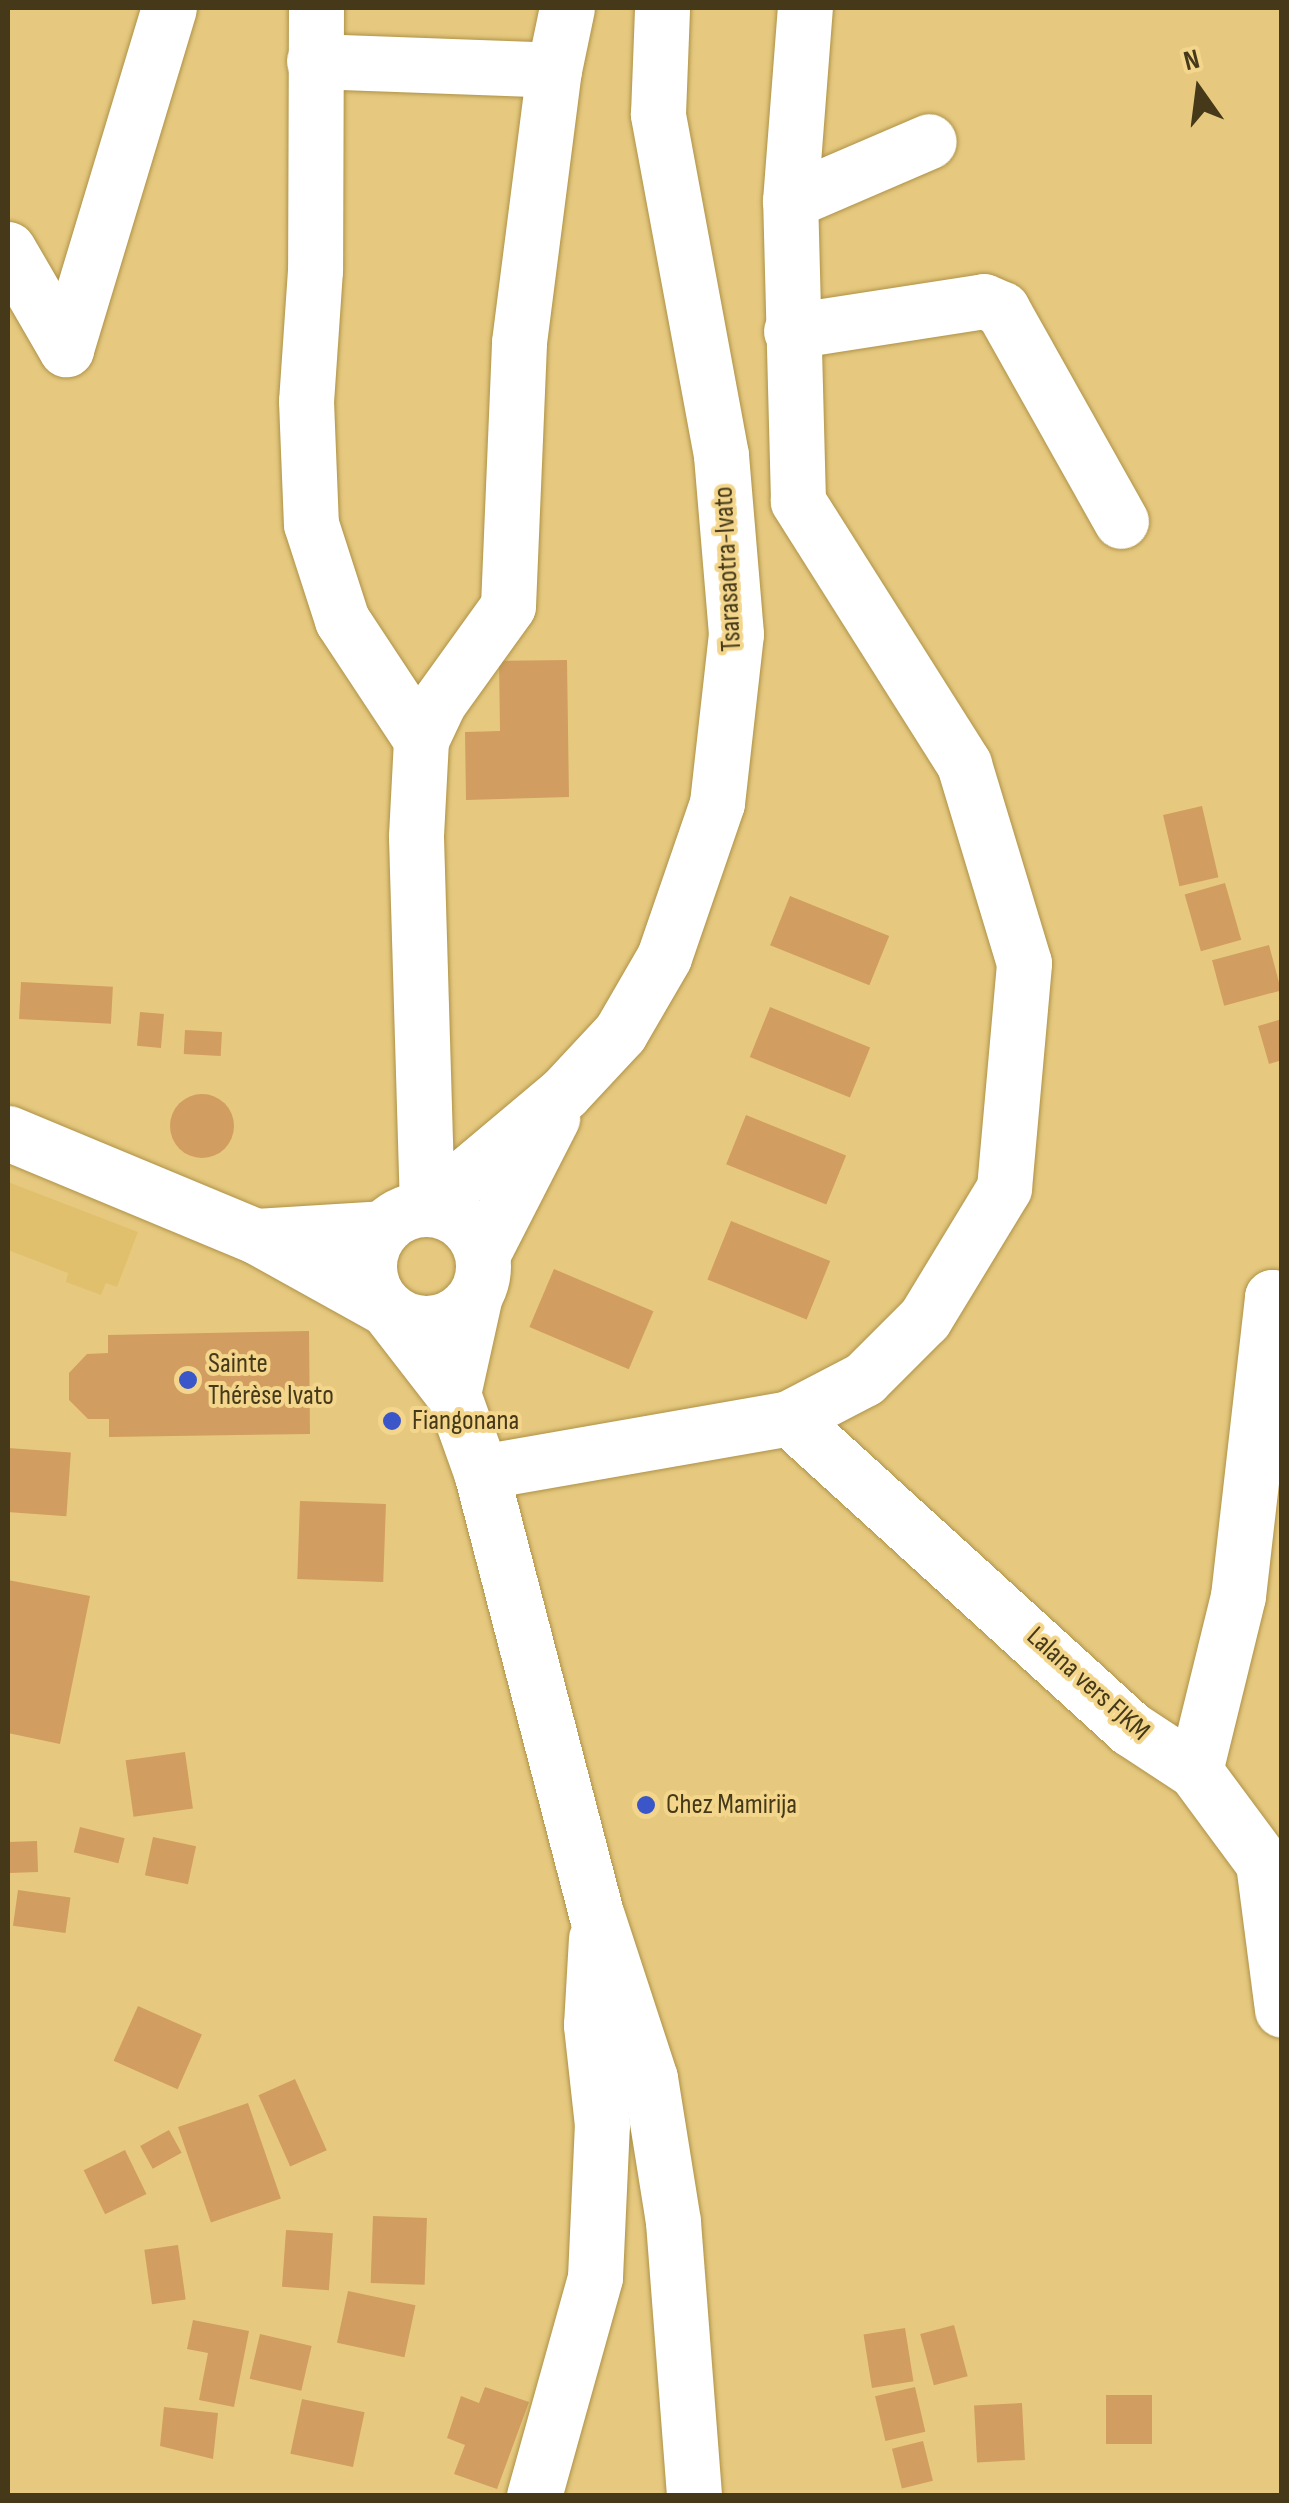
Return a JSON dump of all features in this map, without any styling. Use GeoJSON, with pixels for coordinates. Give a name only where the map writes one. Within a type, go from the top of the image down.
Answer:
{"type":"FeatureCollection","features":[{"type":"Feature","properties":{"kind":"street"},"geometry":{"type":"LineString","coordinates":[[8,249],[66,349],[169,8]]}},
{"type":"Feature","properties":{"kind":"street"},"geometry":{"type":"LineString","coordinates":[[404,1218],[421,740],[439,702],[508,606],[520,342],[554,70],[568,8]]}},
{"type":"Feature","properties":{"kind":"street","name":"Tsarasaotra-Ivato"},"geometry":{"type":"LineString","coordinates":[[564,1093],[620,1034],[664,958],[717,803],[736,634],[721,455],[658,114],[662,8]]}},
{"type":"Feature","properties":{"kind":"street"},"geometry":{"type":"LineString","coordinates":[[481,1472],[789,1418],[864,1379],[925,1318],[1004,1188],[1024,962],[964,764],[798,500],[790,201],[805,8]]}},
{"type":"Feature","properties":{"kind":"street"},"geometry":{"type":"LineString","coordinates":[[421,740],[342,620],[311,524],[306,400],[314,270],[315,34],[554,70]]}},
{"type":"Feature","properties":{"kind":"street"},"geometry":{"type":"LineString","coordinates":[[790,201],[929,141]]}},
{"type":"Feature","properties":{"kind":"street"},"geometry":{"type":"LineString","coordinates":[[792,331],[984,301],[1002,310],[1121,521]]}},
{"type":"Feature","properties":{"kind":"street"},"geometry":{"type":"LineString","coordinates":[[564,1093],[404,1218],[368,1270],[387,1309],[453,1394],[481,1472],[597,1916],[650,2078],[674,2222],[694,2496]]}},
{"type":"Feature","properties":{"kind":"street"},"geometry":{"type":"LineString","coordinates":[[453,1394],[479,1276],[564,1093]]}},
{"type":"Feature","properties":{"kind":"street"},"geometry":{"type":"LineString","coordinates":[[8,1133],[256,1236],[408,1322],[433,1324],[479,1276]]}},
{"type":"Feature","properties":{"kind":"street"},"geometry":{"type":"LineString","coordinates":[[256,1236],[404,1218],[462,1222],[479,1276]]}},
{"type":"Feature","properties":{"kind":"street"},"geometry":{"type":"LineString","coordinates":[[1196,1771],[1238,1596],[1272,1297],[1282,1300]]}},
{"type":"Feature","properties":{"kind":"street","name":"Lalana vers FJKM"},"geometry":{"type":"LineString","coordinates":[[789,1418],[1131,1729],[1196,1771],[1272,1864],[1282,2010]]}},
{"type":"Feature","properties":{"kind":"street"},"geometry":{"type":"LineString","coordinates":[[534,2496],[595,2277],[602,2124],[591,2025],[597,1916]]}},
{"type":"Feature","properties":{"kind":"shaded area"},"geometry":{"type":"Polygon","coordinates":[[[8,1182],[138,1232],[117,1287],[106,1283],[101,1295],[66,1282],[68,1273],[8,1250],[8,1182]]]}},
{"type":"Feature","properties":{"kind":"building"},"geometry":{"type":"Polygon","coordinates":[[[567,660],[569,797],[466,800],[465,732],[500,731],[499,661],[567,660]]]}},
{"type":"Feature","properties":{"kind":"building"},"geometry":{"type":"Polygon","coordinates":[[[1202,806],[1218,877],[1179,886],[1163,815],[1202,806]]]}},
{"type":"Feature","properties":{"kind":"building"},"geometry":{"type":"Polygon","coordinates":[[[1225,883],[1241,940],[1201,951],[1185,895],[1225,883]]]}},
{"type":"Feature","properties":{"kind":"building"},"geometry":{"type":"Polygon","coordinates":[[[790,896],[889,936],[869,985],[770,945],[790,896]]]}},
{"type":"Feature","properties":{"kind":"building"},"geometry":{"type":"Polygon","coordinates":[[[1269,945],[1281,990],[1224,1006],[1212,960],[1269,945]]]}},
{"type":"Feature","properties":{"kind":"building"},"geometry":{"type":"Polygon","coordinates":[[[21,982],[113,987],[111,1024],[19,1019],[21,982]]]}},
{"type":"Feature","properties":{"kind":"building"},"geometry":{"type":"Polygon","coordinates":[[[770,1007],[870,1047],[850,1098],[750,1057],[770,1007]]]}},
{"type":"Feature","properties":{"kind":"building"},"geometry":{"type":"Polygon","coordinates":[[[140,1012],[164,1014],[161,1048],[137,1046],[140,1012]]]}},
{"type":"Feature","properties":{"kind":"building"},"geometry":{"type":"Polygon","coordinates":[[[1282,1019],[1282,1060],[1269,1064],[1258,1026],[1282,1019]]]}},
{"type":"Feature","properties":{"kind":"building"},"geometry":{"type":"Polygon","coordinates":[[[185,1030],[222,1032],[221,1056],[184,1054],[185,1030]]]}},
{"type":"Feature","properties":{"kind":"building"},"geometry":{"type":"Polygon","coordinates":[[[202,1094],[225,1103],[234,1126],[225,1149],[202,1158],[179,1149],[170,1126],[179,1103],[202,1094]]]}},
{"type":"Feature","properties":{"kind":"building"},"geometry":{"type":"Polygon","coordinates":[[[746,1115],[846,1155],[826,1205],[726,1164],[746,1115]]]}},
{"type":"Feature","properties":{"kind":"building"},"geometry":{"type":"Polygon","coordinates":[[[731,1221],[830,1261],[807,1319],[707,1279],[731,1221]]]}},
{"type":"Feature","properties":{"kind":"building"},"geometry":{"type":"Polygon","coordinates":[[[554,1269],[653,1311],[629,1369],[529,1327],[554,1269]]]}},
{"type":"Feature","properties":{"kind":"building","name":"Sainte Thérèse Ivato"},"geometry":{"type":"Polygon","coordinates":[[[309,1331],[310,1434],[109,1437],[109,1419],[88,1419],[69,1400],[69,1373],[87,1354],[108,1353],[108,1335],[309,1331]]]}},
{"type":"Feature","properties":{"kind":"building"},"geometry":{"type":"Polygon","coordinates":[[[8,1448],[71,1452],[66,1516],[8,1512],[8,1448]]]}},
{"type":"Feature","properties":{"kind":"building"},"geometry":{"type":"Polygon","coordinates":[[[300,1501],[386,1504],[383,1582],[297,1579],[300,1501]]]}},
{"type":"Feature","properties":{"kind":"building"},"geometry":{"type":"Polygon","coordinates":[[[8,1580],[90,1596],[60,1744],[8,1733],[8,1580]]]}},
{"type":"Feature","properties":{"kind":"building"},"geometry":{"type":"Polygon","coordinates":[[[185,1752],[193,1808],[134,1817],[126,1760],[185,1752]]]}},
{"type":"Feature","properties":{"kind":"building"},"geometry":{"type":"Polygon","coordinates":[[[80,1827],[125,1838],[118,1863],[74,1852],[80,1827]]]}},
{"type":"Feature","properties":{"kind":"building"},"geometry":{"type":"Polygon","coordinates":[[[153,1837],[196,1846],[188,1884],[145,1875],[153,1837]]]}},
{"type":"Feature","properties":{"kind":"building"},"geometry":{"type":"Polygon","coordinates":[[[37,1841],[38,1872],[9,1873],[8,1842],[37,1841]]]}},
{"type":"Feature","properties":{"kind":"building"},"geometry":{"type":"Polygon","coordinates":[[[18,1890],[70,1897],[65,1933],[13,1926],[18,1890]]]}},
{"type":"Feature","properties":{"kind":"building"},"geometry":{"type":"Polygon","coordinates":[[[138,2006],[202,2034],[178,2089],[114,2061],[138,2006]]]}},
{"type":"Feature","properties":{"kind":"building"},"geometry":{"type":"Polygon","coordinates":[[[295,2079],[327,2150],[290,2167],[258,2095],[295,2079]]]}},
{"type":"Feature","properties":{"kind":"building"},"geometry":{"type":"Polygon","coordinates":[[[248,2103],[281,2198],[211,2223],[178,2127],[248,2103]]]}},
{"type":"Feature","properties":{"kind":"building"},"geometry":{"type":"Polygon","coordinates":[[[169,2130],[182,2153],[153,2169],[140,2146],[169,2130]]]}},
{"type":"Feature","properties":{"kind":"building"},"geometry":{"type":"Polygon","coordinates":[[[125,2150],[146,2194],[105,2214],[84,2170],[125,2150]]]}},
{"type":"Feature","properties":{"kind":"building"},"geometry":{"type":"Polygon","coordinates":[[[373,2216],[427,2218],[425,2285],[371,2283],[373,2216]]]}},
{"type":"Feature","properties":{"kind":"building"},"geometry":{"type":"Polygon","coordinates":[[[286,2230],[333,2233],[329,2290],[282,2287],[286,2230]]]}},
{"type":"Feature","properties":{"kind":"building"},"geometry":{"type":"Polygon","coordinates":[[[178,2245],[186,2299],[152,2304],[144,2250],[178,2245]]]}},
{"type":"Feature","properties":{"kind":"building"},"geometry":{"type":"Polygon","coordinates":[[[348,2291],[415,2305],[404,2357],[337,2343],[348,2291]]]}},
{"type":"Feature","properties":{"kind":"building"},"geometry":{"type":"Polygon","coordinates":[[[193,2320],[249,2331],[234,2407],[199,2400],[208,2353],[187,2349],[193,2320]]]}},
{"type":"Feature","properties":{"kind":"building"},"geometry":{"type":"Polygon","coordinates":[[[954,2325],[968,2376],[934,2385],[920,2334],[954,2325]]]}},
{"type":"Feature","properties":{"kind":"building"},"geometry":{"type":"Polygon","coordinates":[[[905,2328],[913,2381],[872,2388],[864,2335],[905,2328]]]}},
{"type":"Feature","properties":{"kind":"building"},"geometry":{"type":"Polygon","coordinates":[[[260,2334],[312,2346],[301,2391],[250,2379],[260,2334]]]}},
{"type":"Feature","properties":{"kind":"building"},"geometry":{"type":"Polygon","coordinates":[[[485,2387],[529,2402],[497,2489],[454,2474],[465,2445],[447,2438],[461,2396],[479,2403],[485,2387]]]}},
{"type":"Feature","properties":{"kind":"building"},"geometry":{"type":"Polygon","coordinates":[[[915,2387],[925,2432],[885,2441],[875,2396],[915,2387]]]}},
{"type":"Feature","properties":{"kind":"building"},"geometry":{"type":"Polygon","coordinates":[[[1106,2395],[1152,2395],[1152,2444],[1106,2444],[1106,2395]]]}},
{"type":"Feature","properties":{"kind":"building"},"geometry":{"type":"Polygon","coordinates":[[[302,2399],[365,2412],[353,2467],[290,2454],[302,2399]]]}},
{"type":"Feature","properties":{"kind":"building"},"geometry":{"type":"Polygon","coordinates":[[[1022,2403],[1025,2460],[977,2462],[974,2406],[1022,2403]]]}},
{"type":"Feature","properties":{"kind":"building"},"geometry":{"type":"Polygon","coordinates":[[[164,2407],[218,2413],[213,2459],[160,2446],[164,2407]]]}},
{"type":"Feature","properties":{"kind":"building"},"geometry":{"type":"Polygon","coordinates":[[[923,2441],[933,2481],[902,2489],[892,2449],[923,2441]]]}},
{"type":"Feature","properties":{"kind":"place","name":"Sainte Thérèse Ivato"},"geometry":{"type":"Point","coordinates":[188,1380]}},
{"type":"Feature","properties":{"kind":"place","name":"Fiangonana"},"geometry":{"type":"Point","coordinates":[392,1421]}},
{"type":"Feature","properties":{"kind":"place","name":"Chez Mamirija"},"geometry":{"type":"Point","coordinates":[646,1805]}}]}
